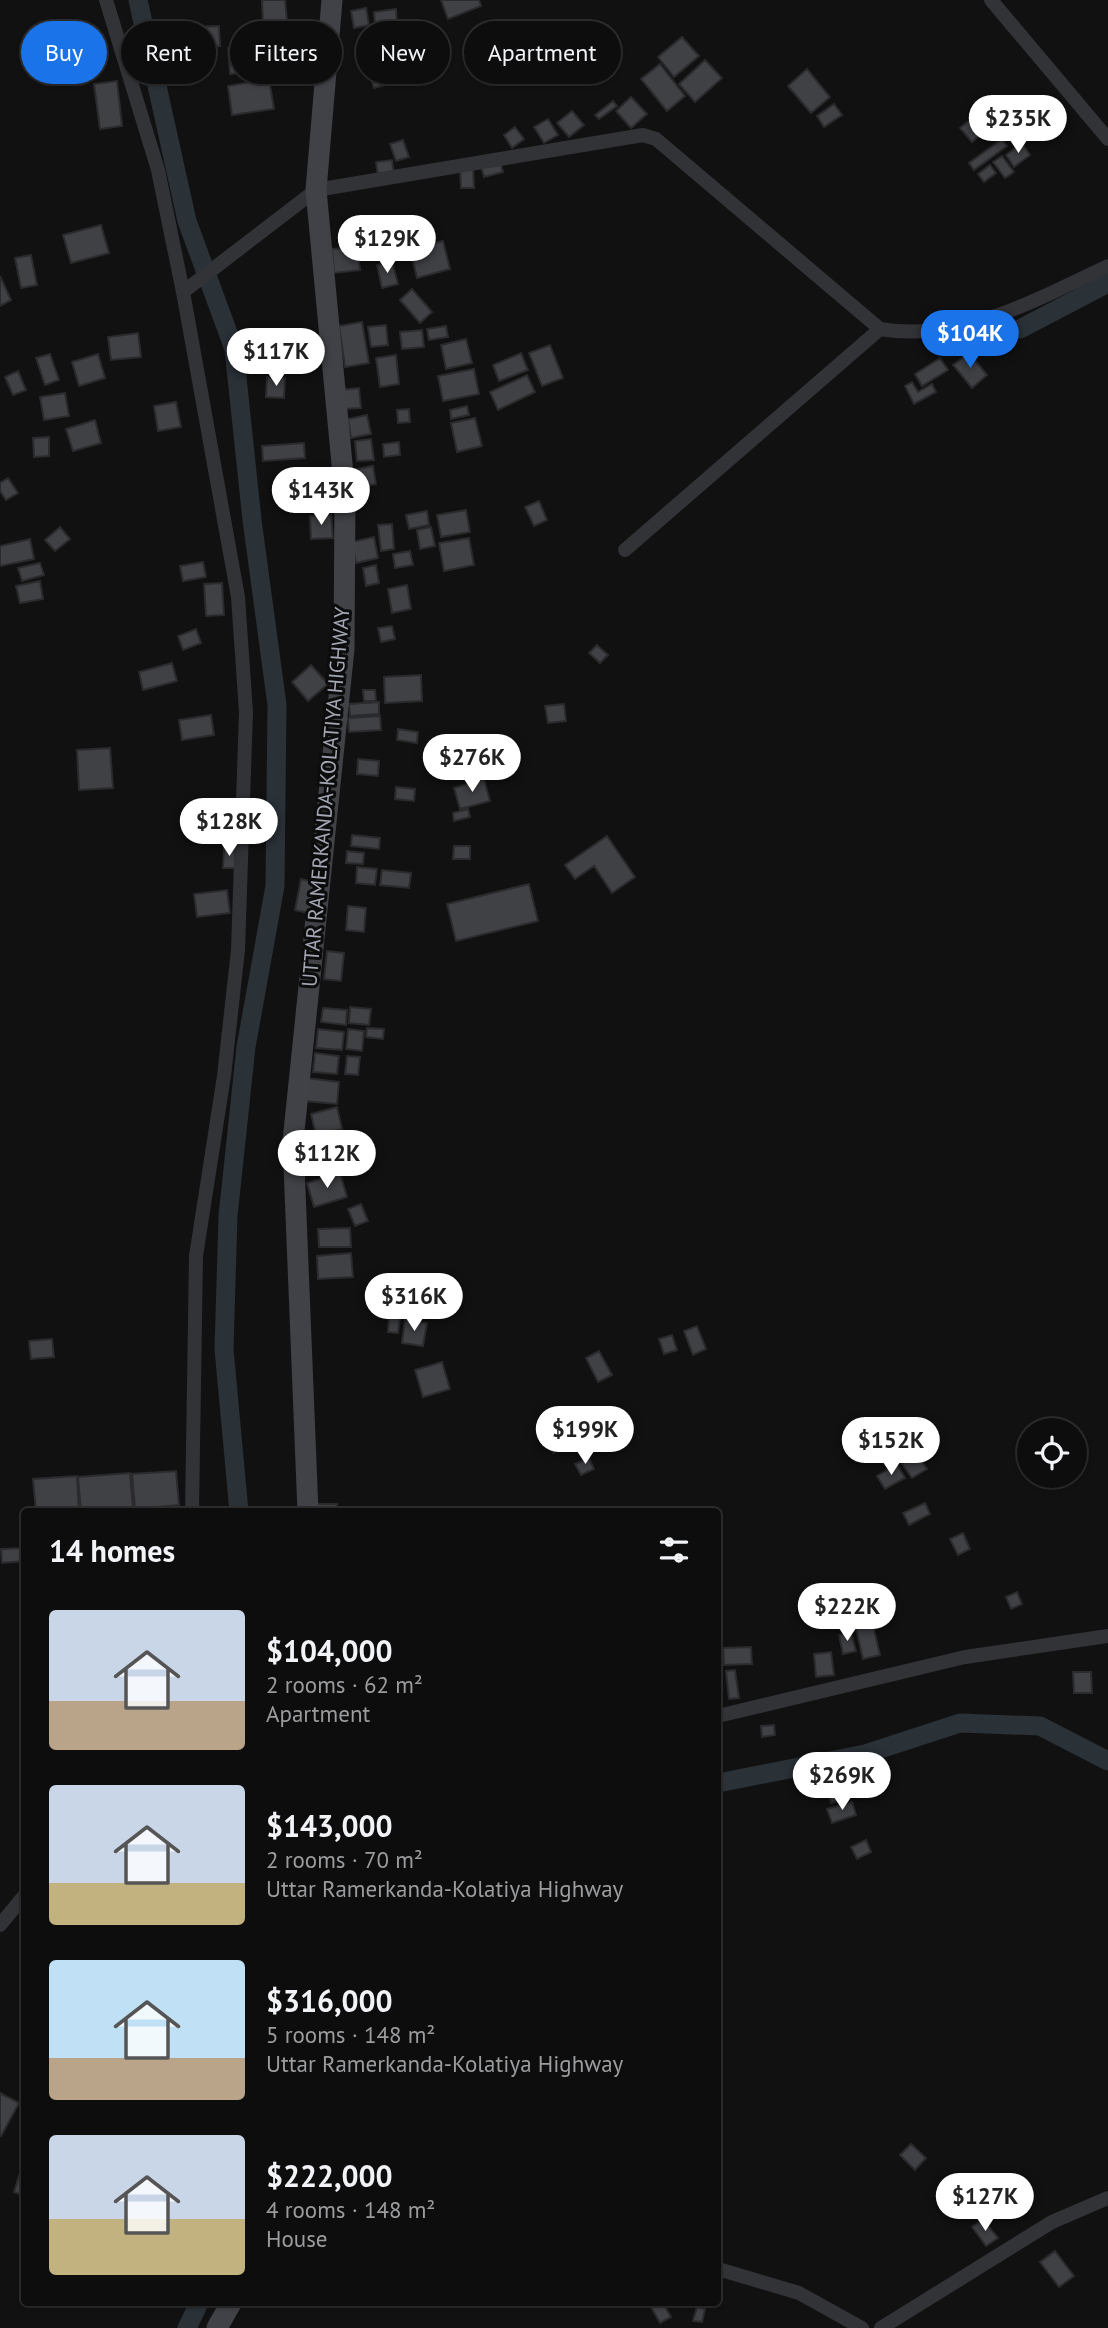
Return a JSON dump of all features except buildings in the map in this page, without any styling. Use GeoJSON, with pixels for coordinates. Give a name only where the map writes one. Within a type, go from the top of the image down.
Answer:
{"type":"FeatureCollection","features":[{"type":"Feature","properties":{"kind":"street"},"geometry":{"type":"LineString","coordinates":[[106,0],[158,170],[186,288],[238,597],[246,712],[237,950],[224,1076],[196,1256],[192,1508]]}},
{"type":"Feature","properties":{"kind":"street","name":"UTTAR RAMERKANDA-KOLATIYA HIGHWAY"},"geometry":{"type":"LineString","coordinates":[[308,1508],[293,1141],[344,649],[345,508],[316,190],[332,0]]}},
{"type":"Feature","properties":{"kind":"street"},"geometry":{"type":"LineString","coordinates":[[991,0],[1108,139]]}},
{"type":"Feature","properties":{"kind":"street"},"geometry":{"type":"LineString","coordinates":[[186,288],[316,190],[643,135],[656,139],[880,328],[901,332],[990,320],[1108,266]]}},
{"type":"Feature","properties":{"kind":"street"},"geometry":{"type":"LineString","coordinates":[[625,550],[880,328]]}},
{"type":"Feature","properties":{"kind":"street"},"geometry":{"type":"LineString","coordinates":[[721,1715],[965,1657],[1108,1636]]}},
{"type":"Feature","properties":{"kind":"street"},"geometry":{"type":"LineString","coordinates":[[0,1925],[21,1900]]}},
{"type":"Feature","properties":{"kind":"street"},"geometry":{"type":"LineString","coordinates":[[881,2328],[1052,2222],[1108,2199]]}},
{"type":"Feature","properties":{"kind":"street"},"geometry":{"type":"LineString","coordinates":[[721,2270],[799,2293],[862,2328]]}},
{"type":"Feature","properties":{"kind":"street"},"geometry":{"type":"LineString","coordinates":[[218,2328],[229,2306]]}},
{"type":"Feature","properties":{"kind":"waterway"},"geometry":{"type":"LineString","coordinates":[[138,0],[187,221],[234,349],[252,520],[277,705],[275,886],[246,1047],[228,1216],[224,1349],[239,1508]]}},
{"type":"Feature","properties":{"kind":"waterway"},"geometry":{"type":"LineString","coordinates":[[1020,329],[1108,283]]}},
{"type":"Feature","properties":{"kind":"waterway"},"geometry":{"type":"LineString","coordinates":[[721,1782],[865,1754],[960,1723],[1040,1726],[1108,1761]]}},
{"type":"Feature","properties":{"kind":"waterway"},"geometry":{"type":"LineString","coordinates":[[187,2328],[198,2306]]}}]}
